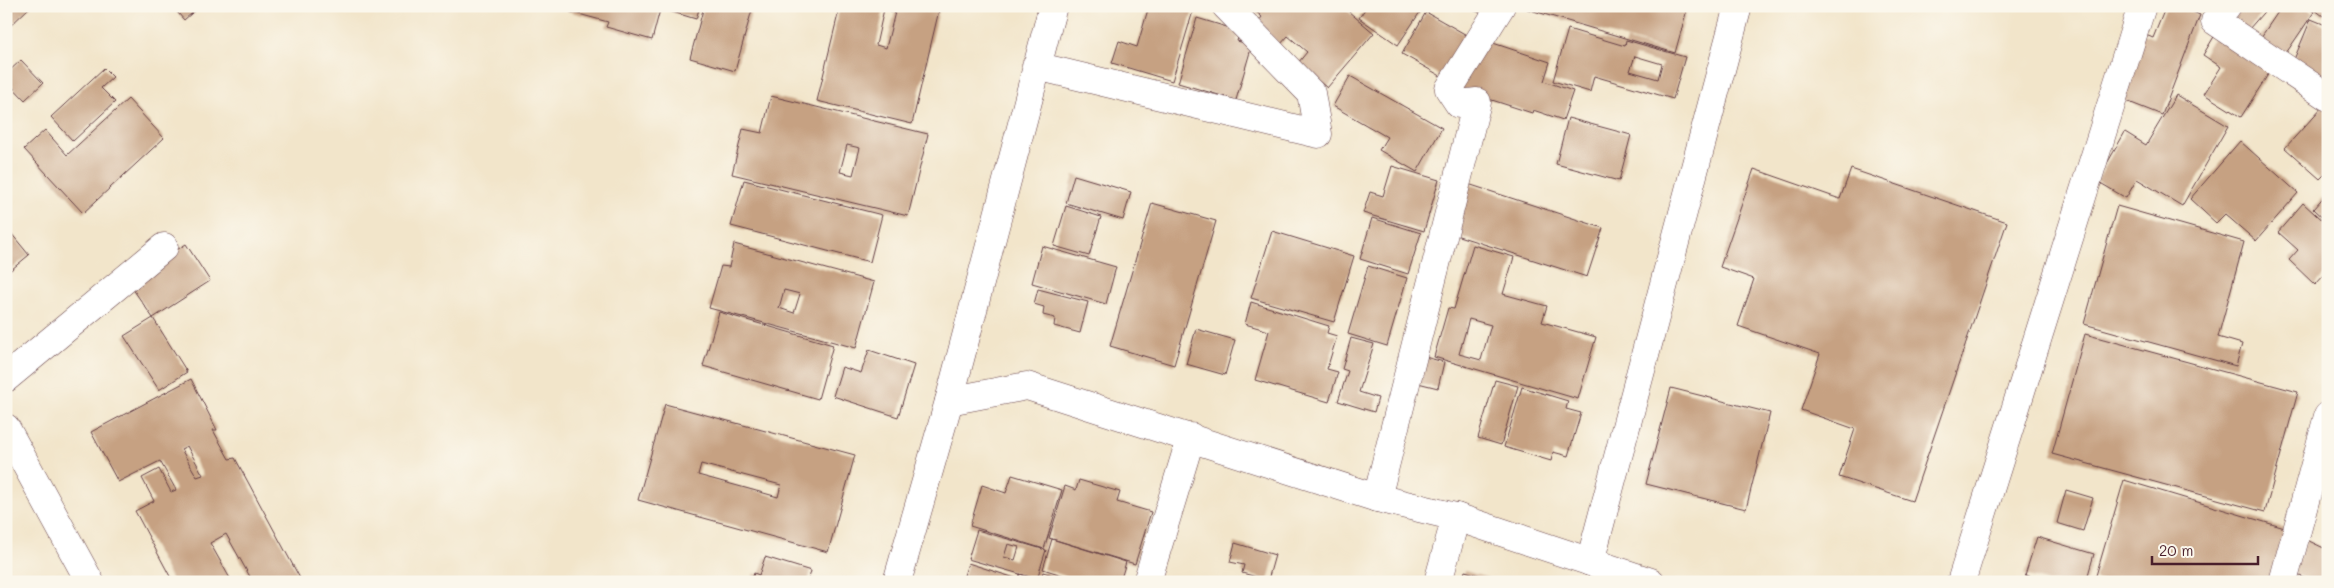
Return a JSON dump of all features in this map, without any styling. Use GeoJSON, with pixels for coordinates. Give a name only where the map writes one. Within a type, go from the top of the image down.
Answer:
{"type":"FeatureCollection","features":[{"type":"Feature","properties":{"kind":"street"},"geometry":{"type":"LineString","coordinates":[[896,582],[949,401],[1053,6]]}},
{"type":"Feature","properties":{"kind":"street"},"geometry":{"type":"LineString","coordinates":[[1036,66],[1318,134],[1310,92],[1226,6]]}},
{"type":"Feature","properties":{"kind":"street"},"geometry":{"type":"LineString","coordinates":[[1376,498],[1477,102],[1459,104],[1449,89],[1501,6]]}},
{"type":"Feature","properties":{"kind":"street"},"geometry":{"type":"LineString","coordinates":[[1590,562],[1738,6]]}},
{"type":"Feature","properties":{"kind":"street"},"geometry":{"type":"LineString","coordinates":[[1961,582],[2142,6]]}},
{"type":"Feature","properties":{"kind":"street"},"geometry":{"type":"LineString","coordinates":[[2228,6],[2216,21],[2328,97]]}},
{"type":"Feature","properties":{"kind":"street"},"geometry":{"type":"LineString","coordinates":[[6,378],[164,247]]}},
{"type":"Feature","properties":{"kind":"street"},"geometry":{"type":"LineString","coordinates":[[949,401],[1027,386],[1191,437],[1376,498],[1456,517],[1645,581]]}},
{"type":"Feature","properties":{"kind":"street"},"geometry":{"type":"LineString","coordinates":[[2282,582],[2328,416]]}},
{"type":"Feature","properties":{"kind":"street"},"geometry":{"type":"LineString","coordinates":[[6,428],[90,582]]}},
{"type":"Feature","properties":{"kind":"street"},"geometry":{"type":"LineString","coordinates":[[1148,582],[1191,437]]}},
{"type":"Feature","properties":{"kind":"street"},"geometry":{"type":"LineString","coordinates":[[1438,582],[1456,517]]}},
{"type":"Feature","properties":{"kind":"building"},"geometry":{"type":"Polygon","coordinates":[[[6,6],[31,6],[6,30],[6,6]]]}},
{"type":"Feature","properties":{"kind":"building"},"geometry":{"type":"Polygon","coordinates":[[[172,6],[200,6],[184,20],[172,6]]]}},
{"type":"Feature","properties":{"kind":"building"},"geometry":{"type":"Polygon","coordinates":[[[661,6],[652,40],[606,27],[608,22],[553,7],[661,6]]]}},
{"type":"Feature","properties":{"kind":"building"},"geometry":{"type":"Polygon","coordinates":[[[667,6],[700,6],[696,19],[666,10],[667,6]]]}},
{"type":"Feature","properties":{"kind":"building"},"geometry":{"type":"Polygon","coordinates":[[[704,6],[753,6],[735,71],[690,58],[704,6]]]}},
{"type":"Feature","properties":{"kind":"building"},"geometry":{"type":"Polygon","coordinates":[[[840,6],[940,6],[912,124],[817,101],[840,6]],[[884,9],[876,45],[886,48],[895,12],[884,9]]]}},
{"type":"Feature","properties":{"kind":"building"},"geometry":{"type":"Polygon","coordinates":[[[1149,6],[1176,6],[1193,11],[1172,81],[1112,63],[1119,41],[1137,47],[1149,6]]]}},
{"type":"Feature","properties":{"kind":"building"},"geometry":{"type":"Polygon","coordinates":[[[1250,6],[1342,6],[1374,33],[1327,88],[1298,63],[1307,52],[1288,36],[1280,45],[1256,25],[1262,17],[1250,6]]]}},
{"type":"Feature","properties":{"kind":"building"},"geometry":{"type":"Polygon","coordinates":[[[1367,6],[1424,6],[1398,45],[1359,18],[1367,6]]]}},
{"type":"Feature","properties":{"kind":"building"},"geometry":{"type":"Polygon","coordinates":[[[1469,6],[1496,6],[1491,17],[1468,8],[1469,6]]]}},
{"type":"Feature","properties":{"kind":"building"},"geometry":{"type":"Polygon","coordinates":[[[1527,6],[1688,6],[1675,53],[1527,9],[1527,6]]]}},
{"type":"Feature","properties":{"kind":"building"},"geometry":{"type":"Polygon","coordinates":[[[2166,6],[2179,6],[2200,15],[2162,115],[2116,97],[2141,33],[2153,38],[2166,6]]]}},
{"type":"Feature","properties":{"kind":"building"},"geometry":{"type":"Polygon","coordinates":[[[2225,6],[2269,6],[2242,37],[2225,6]]]}},
{"type":"Feature","properties":{"kind":"building"},"geometry":{"type":"Polygon","coordinates":[[[2282,6],[2306,6],[2314,12],[2282,59],[2257,43],[2282,6]]]}},
{"type":"Feature","properties":{"kind":"building"},"geometry":{"type":"Polygon","coordinates":[[[2310,6],[2328,6],[2328,9],[2323,16],[2310,6]]]}},
{"type":"Feature","properties":{"kind":"building"},"geometry":{"type":"Polygon","coordinates":[[[1426,12],[1470,37],[1446,79],[1402,54],[1426,12]]]}},
{"type":"Feature","properties":{"kind":"building"},"geometry":{"type":"Polygon","coordinates":[[[1197,18],[1240,31],[1237,41],[1252,45],[1236,100],[1178,83],[1197,18]]]}},
{"type":"Feature","properties":{"kind":"building"},"geometry":{"type":"Polygon","coordinates":[[[2311,19],[2328,26],[2328,85],[2290,69],[2311,19]]]}},
{"type":"Feature","properties":{"kind":"building"},"geometry":{"type":"Polygon","coordinates":[[[1568,29],[1625,46],[1626,40],[1685,57],[1673,99],[1594,76],[1590,92],[1553,81],[1568,29]],[[1635,56],[1630,71],[1658,79],[1662,64],[1635,56]]]}},
{"type":"Feature","properties":{"kind":"building"},"geometry":{"type":"Polygon","coordinates":[[[2218,30],[2274,65],[2241,117],[2204,94],[2221,67],[2203,55],[2218,30]]]}},
{"type":"Feature","properties":{"kind":"building"},"geometry":{"type":"Polygon","coordinates":[[[1487,41],[1550,62],[1544,81],[1573,91],[1563,120],[1533,110],[1532,113],[1458,89],[1487,41]]]}},
{"type":"Feature","properties":{"kind":"building"},"geometry":{"type":"Polygon","coordinates":[[[21,60],[43,83],[25,100],[6,80],[6,74],[21,60]]]}},
{"type":"Feature","properties":{"kind":"building"},"geometry":{"type":"Polygon","coordinates":[[[104,68],[113,77],[101,88],[115,102],[73,141],[51,117],[104,68]]]}},
{"type":"Feature","properties":{"kind":"building"},"geometry":{"type":"Polygon","coordinates":[[[1350,76],[1442,128],[1417,172],[1379,150],[1387,137],[1333,106],[1350,76]]]}},
{"type":"Feature","properties":{"kind":"building"},"geometry":{"type":"Polygon","coordinates":[[[2176,95],[2228,126],[2182,206],[2137,179],[2126,198],[2097,181],[2125,132],[2146,145],[2176,95]]]}},
{"type":"Feature","properties":{"kind":"building"},"geometry":{"type":"Polygon","coordinates":[[[771,96],[928,134],[908,216],[732,174],[743,129],[762,133],[771,96]],[[847,145],[840,172],[853,175],[860,148],[847,145]]]}},
{"type":"Feature","properties":{"kind":"building"},"geometry":{"type":"Polygon","coordinates":[[[128,99],[164,138],[83,213],[24,149],[45,130],[67,155],[128,99]]]}},
{"type":"Feature","properties":{"kind":"building"},"geometry":{"type":"Polygon","coordinates":[[[2323,106],[2328,110],[2328,171],[2320,179],[2285,148],[2323,106]]]}},
{"type":"Feature","properties":{"kind":"building"},"geometry":{"type":"Polygon","coordinates":[[[1568,118],[1631,135],[1619,181],[1556,164],[1568,118]]]}},
{"type":"Feature","properties":{"kind":"building"},"geometry":{"type":"Polygon","coordinates":[[[2240,141],[2298,193],[2256,241],[2225,214],[2216,223],[2190,199],[2240,141]]]}},
{"type":"Feature","properties":{"kind":"building"},"geometry":{"type":"Polygon","coordinates":[[[1392,166],[1439,180],[1424,231],[1363,213],[1370,192],[1383,196],[1392,166]]]}},
{"type":"Feature","properties":{"kind":"building"},"geometry":{"type":"Polygon","coordinates":[[[1754,169],[1840,199],[1851,169],[2007,222],[1912,501],[1839,477],[1855,429],[1801,410],[1820,354],[1738,326],[1754,279],[1720,267],[1754,169]]]}},
{"type":"Feature","properties":{"kind":"building"},"geometry":{"type":"Polygon","coordinates":[[[1074,175],[1131,192],[1123,220],[1066,203],[1074,175]]]}},
{"type":"Feature","properties":{"kind":"building"},"geometry":{"type":"Polygon","coordinates":[[[744,180],[882,215],[870,262],[731,226],[744,180]]]}},
{"type":"Feature","properties":{"kind":"building"},"geometry":{"type":"Polygon","coordinates":[[[1462,182],[1603,228],[1587,277],[1446,232],[1462,182]]]}},
{"type":"Feature","properties":{"kind":"building"},"geometry":{"type":"Polygon","coordinates":[[[2328,192],[2328,223],[2313,209],[2328,192]]]}},
{"type":"Feature","properties":{"kind":"building"},"geometry":{"type":"Polygon","coordinates":[[[1152,203],[1216,221],[1174,365],[1110,346],[1152,203]]]}},
{"type":"Feature","properties":{"kind":"building"},"geometry":{"type":"Polygon","coordinates":[[[2303,203],[2328,226],[2328,271],[2315,285],[2289,260],[2298,250],[2278,232],[2303,203]]]}},
{"type":"Feature","properties":{"kind":"building"},"geometry":{"type":"Polygon","coordinates":[[[1066,206],[1101,217],[1089,256],[1054,246],[1066,206]]]}},
{"type":"Feature","properties":{"kind":"building"},"geometry":{"type":"Polygon","coordinates":[[[2117,206],[2244,242],[2218,337],[2242,344],[2236,366],[2084,324],[2117,206]]]}},
{"type":"Feature","properties":{"kind":"building"},"geometry":{"type":"Polygon","coordinates":[[[1372,218],[1421,233],[1408,274],[1360,259],[1372,218]]]}},
{"type":"Feature","properties":{"kind":"building"},"geometry":{"type":"Polygon","coordinates":[[[6,227],[29,255],[6,274],[6,227]]]}},
{"type":"Feature","properties":{"kind":"building"},"geometry":{"type":"Polygon","coordinates":[[[1272,231],[1354,256],[1334,322],[1251,298],[1272,231]]]}},
{"type":"Feature","properties":{"kind":"building"},"geometry":{"type":"Polygon","coordinates":[[[186,244],[210,281],[153,318],[128,282],[186,244]]]}},
{"type":"Feature","properties":{"kind":"building"},"geometry":{"type":"Polygon","coordinates":[[[734,244],[874,282],[856,348],[709,308],[721,266],[729,267],[734,244]],[[784,290],[779,308],[794,313],[800,294],[784,290]]]}},
{"type":"Feature","properties":{"kind":"building"},"geometry":{"type":"Polygon","coordinates":[[[1473,245],[1514,257],[1503,294],[1547,306],[1542,322],[1596,337],[1578,399],[1434,357],[1448,308],[1454,309],[1473,245]],[[1469,319],[1459,354],[1481,360],[1491,325],[1469,319]]]}},
{"type":"Feature","properties":{"kind":"building"},"geometry":{"type":"Polygon","coordinates":[[[1042,246],[1116,267],[1106,304],[1032,283],[1042,246]]]}},
{"type":"Feature","properties":{"kind":"building"},"geometry":{"type":"Polygon","coordinates":[[[1368,266],[1407,278],[1387,346],[1348,334],[1368,266]]]}},
{"type":"Feature","properties":{"kind":"building"},"geometry":{"type":"Polygon","coordinates":[[[1038,289],[1088,302],[1080,333],[1054,326],[1055,318],[1043,315],[1044,307],[1034,304],[1038,289]]]}},
{"type":"Feature","properties":{"kind":"building"},"geometry":{"type":"Polygon","coordinates":[[[1251,302],[1329,326],[1327,333],[1337,336],[1327,369],[1338,372],[1329,402],[1255,380],[1269,331],[1245,324],[1251,302]]]}},
{"type":"Feature","properties":{"kind":"building"},"geometry":{"type":"Polygon","coordinates":[[[719,312],[833,345],[818,399],[703,366],[719,312]]]}},
{"type":"Feature","properties":{"kind":"building"},"geometry":{"type":"Polygon","coordinates":[[[153,318],[187,372],[159,390],[124,336],[153,318]]]}},
{"type":"Feature","properties":{"kind":"building"},"geometry":{"type":"Polygon","coordinates":[[[1196,329],[1235,340],[1225,375],[1186,364],[1196,329]]]}},
{"type":"Feature","properties":{"kind":"building"},"geometry":{"type":"Polygon","coordinates":[[[2085,334],[2298,392],[2265,512],[2052,454],[2085,334]]]}},
{"type":"Feature","properties":{"kind":"building"},"geometry":{"type":"Polygon","coordinates":[[[1351,338],[1374,344],[1359,392],[1378,398],[1374,412],[1338,401],[1348,371],[1342,369],[1351,338]]]}},
{"type":"Feature","properties":{"kind":"building"},"geometry":{"type":"Polygon","coordinates":[[[869,350],[914,365],[898,417],[833,396],[842,367],[861,373],[869,350]]]}},
{"type":"Feature","properties":{"kind":"building"},"geometry":{"type":"Polygon","coordinates":[[[1425,357],[1444,362],[1438,388],[1418,383],[1425,357]]]}},
{"type":"Feature","properties":{"kind":"building"},"geometry":{"type":"Polygon","coordinates":[[[191,379],[217,430],[213,430],[229,459],[235,458],[302,582],[253,582],[226,534],[210,543],[232,582],[173,582],[135,511],[154,501],[142,478],[159,469],[171,492],[176,490],[160,461],[118,482],[91,432],[191,379]],[[187,446],[181,449],[197,477],[203,475],[187,446]]]}},
{"type":"Feature","properties":{"kind":"building"},"geometry":{"type":"Polygon","coordinates":[[[1495,380],[1518,386],[1501,445],[1478,438],[1495,380]]]}},
{"type":"Feature","properties":{"kind":"building"},"geometry":{"type":"Polygon","coordinates":[[[1522,387],[1568,401],[1566,409],[1581,413],[1568,456],[1553,452],[1551,461],[1504,447],[1522,387]]]}},
{"type":"Feature","properties":{"kind":"building"},"geometry":{"type":"Polygon","coordinates":[[[1671,388],[1770,413],[1746,509],[1646,484],[1671,388]]]}},
{"type":"Feature","properties":{"kind":"building"},"geometry":{"type":"Polygon","coordinates":[[[665,404],[855,455],[828,552],[638,500],[665,404]],[[701,464],[698,475],[778,497],[781,485],[701,464]]]}},
{"type":"Feature","properties":{"kind":"building"},"geometry":{"type":"Polygon","coordinates":[[[2328,455],[2328,483],[2318,480],[2328,455]]]}},
{"type":"Feature","properties":{"kind":"building"},"geometry":{"type":"Polygon","coordinates":[[[1012,475],[1062,490],[1044,549],[970,526],[982,485],[1006,493],[1012,475]]]}},
{"type":"Feature","properties":{"kind":"building"},"geometry":{"type":"Polygon","coordinates":[[[1079,480],[1120,492],[1117,502],[1151,512],[1135,564],[1049,538],[1065,486],[1076,490],[1079,480]]]}},
{"type":"Feature","properties":{"kind":"building"},"geometry":{"type":"Polygon","coordinates":[[[2124,480],[2288,529],[2272,582],[2104,582],[2095,579],[2124,480]]]}},
{"type":"Feature","properties":{"kind":"building"},"geometry":{"type":"Polygon","coordinates":[[[2066,490],[2093,498],[2083,531],[2057,523],[2066,490]]]}},
{"type":"Feature","properties":{"kind":"building"},"geometry":{"type":"Polygon","coordinates":[[[977,530],[1046,550],[1037,579],[968,559],[977,530]],[[1008,544],[1004,557],[1015,560],[1019,547],[1008,544]]]}},
{"type":"Feature","properties":{"kind":"building"},"geometry":{"type":"Polygon","coordinates":[[[2037,537],[2094,554],[2086,582],[2048,582],[2025,575],[2037,537]]]}},
{"type":"Feature","properties":{"kind":"building"},"geometry":{"type":"Polygon","coordinates":[[[1052,539],[1126,562],[1120,582],[1084,582],[1043,569],[1052,539]]]}},
{"type":"Feature","properties":{"kind":"building"},"geometry":{"type":"Polygon","coordinates":[[[2307,540],[2328,550],[2328,582],[2312,582],[2292,572],[2307,540]]]}},
{"type":"Feature","properties":{"kind":"building"},"geometry":{"type":"Polygon","coordinates":[[[1235,543],[1275,555],[1268,580],[1242,573],[1244,565],[1230,562],[1235,543]]]}},
{"type":"Feature","properties":{"kind":"building"},"geometry":{"type":"Polygon","coordinates":[[[765,557],[811,571],[808,582],[751,582],[754,573],[759,575],[765,557]]]}},
{"type":"Feature","properties":{"kind":"building"},"geometry":{"type":"Polygon","coordinates":[[[968,563],[1015,578],[1014,582],[962,582],[968,563]]]}},
{"type":"Feature","properties":{"kind":"building"},"geometry":{"type":"Polygon","coordinates":[[[1465,571],[1498,582],[1468,582],[1469,580],[1463,578],[1465,571]]]}},
{"type":"Feature","properties":{"kind":"building"},"geometry":{"type":"Polygon","coordinates":[[[1043,572],[1072,581],[1018,582],[1020,574],[1040,581],[1043,572]]]}}]}
